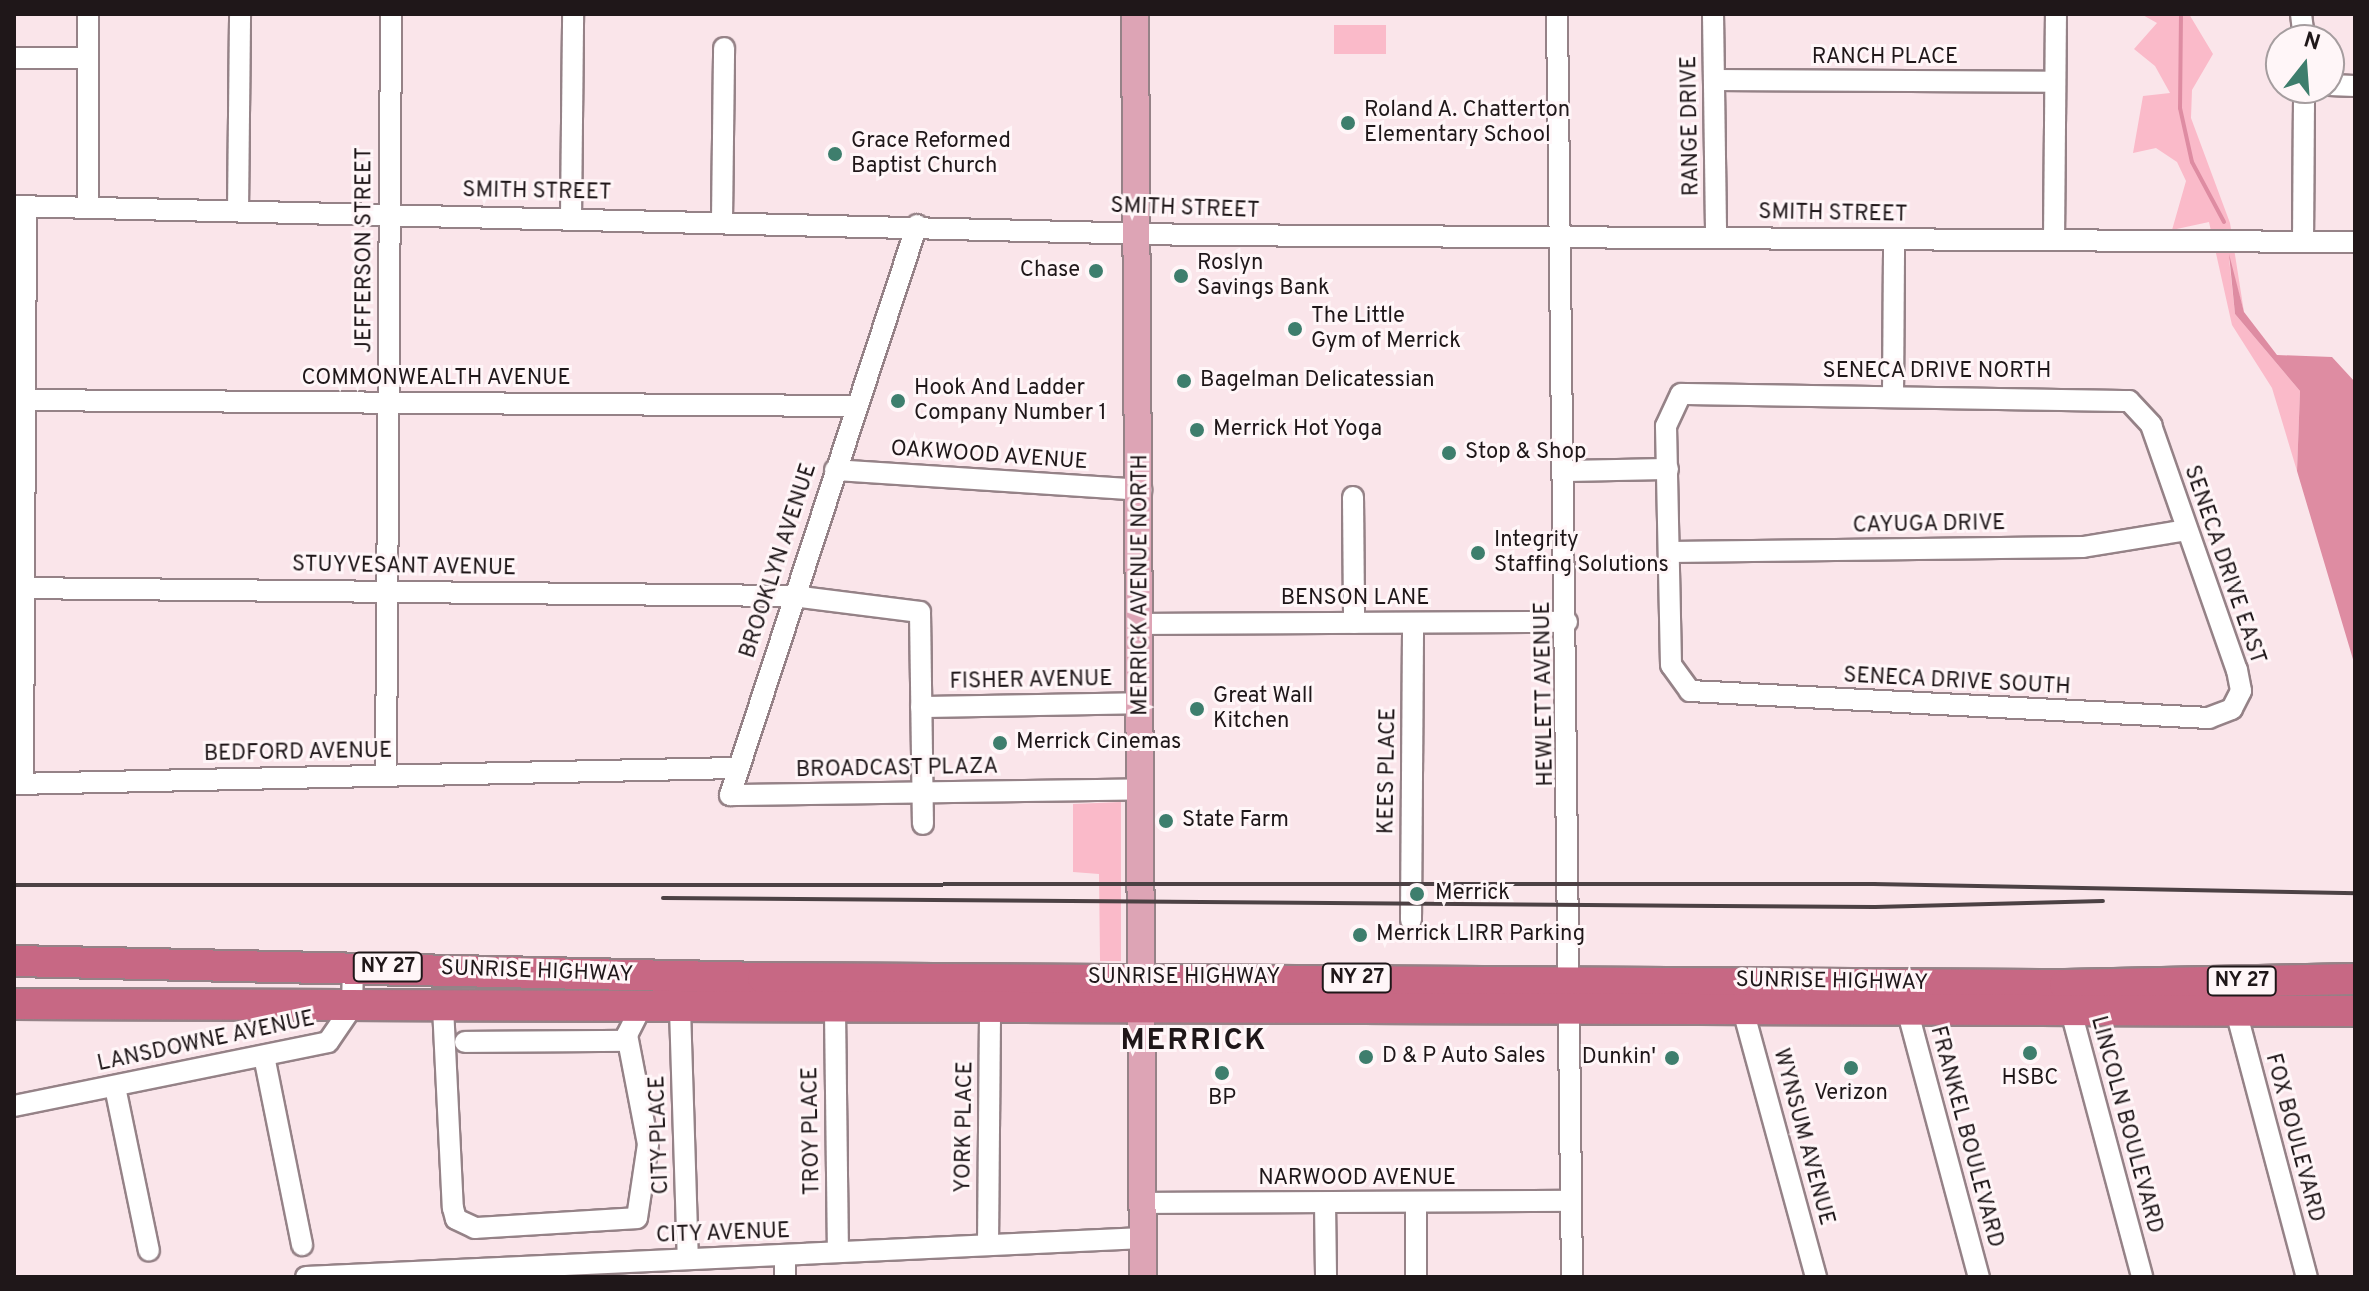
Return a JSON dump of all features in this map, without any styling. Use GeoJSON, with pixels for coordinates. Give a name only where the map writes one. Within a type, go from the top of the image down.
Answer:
{"type":"FeatureCollection","features":[{"type":"Feature","properties":{"kind":"highway","name":"SUNRISE HIGHWAY"},"geometry":{"type":"LineString","coordinates":[[14,961],[1141,979],[1573,978],[2068,997],[2236,1011],[2355,1011]]}},
{"type":"Feature","properties":{"kind":"highway","name":"SUNRISE HIGHWAY"},"geometry":{"type":"LineString","coordinates":[[14,1004],[1141,1011],[1907,1009],[2355,979]]}},
{"type":"Feature","properties":{"kind":"main road","name":"MERRICK AVENUE NORTH"},"geometry":{"type":"LineString","coordinates":[[1135,14],[1142,624],[1143,1277]]}},
{"type":"Feature","properties":{"kind":"street"},"geometry":{"type":"LineString","coordinates":[[88,14],[88,207]]}},
{"type":"Feature","properties":{"kind":"street"},"geometry":{"type":"LineString","coordinates":[[238,211],[240,14]]}},
{"type":"Feature","properties":{"kind":"street","name":"JEFFERSON STREET"},"geometry":{"type":"LineString","coordinates":[[386,774],[391,14]]}},
{"type":"Feature","properties":{"kind":"street"},"geometry":{"type":"LineString","coordinates":[[571,217],[573,14]]}},
{"type":"Feature","properties":{"kind":"street","name":"HEWLETT AVENUE"},"geometry":{"type":"LineString","coordinates":[[1557,14],[1573,978],[1572,1277]]}},
{"type":"Feature","properties":{"kind":"street","name":"RANGE DRIVE"},"geometry":{"type":"LineString","coordinates":[[1713,14],[1716,237]]}},
{"type":"Feature","properties":{"kind":"street"},"geometry":{"type":"LineString","coordinates":[[2054,240],[2056,14]]}},
{"type":"Feature","properties":{"kind":"street"},"geometry":{"type":"LineString","coordinates":[[722,220],[724,48]]}},
{"type":"Feature","properties":{"kind":"street"},"geometry":{"type":"LineString","coordinates":[[14,58],[88,58]]}},
{"type":"Feature","properties":{"kind":"street","name":"RANCH PLACE"},"geometry":{"type":"LineString","coordinates":[[1714,80],[2055,82]]}},
{"type":"Feature","properties":{"kind":"street"},"geometry":{"type":"LineString","coordinates":[[2303,242],[2304,104]]}},
{"type":"Feature","properties":{"kind":"street"},"geometry":{"type":"LineString","coordinates":[[19,784],[20,206]]}},
{"type":"Feature","properties":{"kind":"street","name":"SMITH STREET"},"geometry":{"type":"LineString","coordinates":[[20,206],[1138,232],[2355,242]]}},
{"type":"Feature","properties":{"kind":"street","name":"BROOKLYN AVENUE"},"geometry":{"type":"LineString","coordinates":[[736,768],[917,225]]}},
{"type":"Feature","properties":{"kind":"street"},"geometry":{"type":"LineString","coordinates":[[1893,396],[1894,239]]}},
{"type":"Feature","properties":{"kind":"street","name":"SENECA DRIVE NORTH"},"geometry":{"type":"LineString","coordinates":[[1690,691],[1671,665],[1670,406],[1681,394],[2121,398],[2151,425]]}},
{"type":"Feature","properties":{"kind":"street","name":"COMMONWEALTH AVENUE"},"geometry":{"type":"LineString","coordinates":[[20,400],[857,406]]}},
{"type":"Feature","properties":{"kind":"street","name":"SENECA DRIVE EAST"},"geometry":{"type":"LineString","coordinates":[[2151,425],[2237,670],[2241,691],[2222,715]]}},
{"type":"Feature","properties":{"kind":"street"},"geometry":{"type":"LineString","coordinates":[[1565,471],[1668,469]]}},
{"type":"Feature","properties":{"kind":"street","name":"OAKWOOD AVENUE"},"geometry":{"type":"LineString","coordinates":[[835,470],[1141,490]]}},
{"type":"Feature","properties":{"kind":"street"},"geometry":{"type":"LineString","coordinates":[[1353,497],[1354,623]]}},
{"type":"Feature","properties":{"kind":"street","name":"CAYUGA DRIVE"},"geometry":{"type":"LineString","coordinates":[[1670,552],[2083,547],[2187,530]]}},
{"type":"Feature","properties":{"kind":"street","name":"STUYVESANT AVENUE"},"geometry":{"type":"LineString","coordinates":[[19,588],[793,596],[920,612],[921,707]]}},
{"type":"Feature","properties":{"kind":"street","name":"BENSON LANE"},"geometry":{"type":"LineString","coordinates":[[1142,624],[1567,622]]}},
{"type":"Feature","properties":{"kind":"street","name":"KEES PLACE"},"geometry":{"type":"LineString","coordinates":[[1411,920],[1413,623]]}},
{"type":"Feature","properties":{"kind":"street","name":"SENECA DRIVE SOUTH"},"geometry":{"type":"LineString","coordinates":[[1690,691],[2222,715]]}},
{"type":"Feature","properties":{"kind":"street","name":"FISHER AVENUE"},"geometry":{"type":"LineString","coordinates":[[921,707],[1142,703]]}},
{"type":"Feature","properties":{"kind":"street"},"geometry":{"type":"LineString","coordinates":[[921,707],[923,824]]}},
{"type":"Feature","properties":{"kind":"street","name":"BEDFORD AVENUE"},"geometry":{"type":"LineString","coordinates":[[19,784],[736,768]]}},
{"type":"Feature","properties":{"kind":"street","name":"BROADCAST PLAZA"},"geometry":{"type":"LineString","coordinates":[[736,768],[730,795],[1140,789]]}},
{"type":"Feature","properties":{"kind":"street"},"geometry":{"type":"LineString","coordinates":[[352,1007],[353,966]]}},
{"type":"Feature","properties":{"kind":"street","name":"LINCOLN BOULEVARD"},"geometry":{"type":"LineString","coordinates":[[2068,997],[2142,1277]]}},
{"type":"Feature","properties":{"kind":"street","name":"LANSDOWNE AVENUE"},"geometry":{"type":"LineString","coordinates":[[14,1106],[328,1042],[352,1007]]}},
{"type":"Feature","properties":{"kind":"street"},"geometry":{"type":"LineString","coordinates":[[443,1007],[453,1208],[464,1226],[637,1218],[648,1144],[627,1041],[641,1008]]}},
{"type":"Feature","properties":{"kind":"street","name":"CITY PLACE"},"geometry":{"type":"LineString","coordinates":[[680,1009],[688,1259]]}},
{"type":"Feature","properties":{"kind":"street","name":"FRANKEL BOULEVARD"},"geometry":{"type":"LineString","coordinates":[[1907,1009],[1979,1277]]}},
{"type":"Feature","properties":{"kind":"street","name":"TROY PLACE"},"geometry":{"type":"LineString","coordinates":[[835,1010],[838,1252]]}},
{"type":"Feature","properties":{"kind":"street","name":"YORK PLACE"},"geometry":{"type":"LineString","coordinates":[[988,1245],[990,1010]]}},
{"type":"Feature","properties":{"kind":"street","name":"WYNSUM AVENUE"},"geometry":{"type":"LineString","coordinates":[[1743,1010],[1816,1277]]}},
{"type":"Feature","properties":{"kind":"street","name":"FOX BOULEVARD"},"geometry":{"type":"LineString","coordinates":[[2236,1011],[2307,1277]]}},
{"type":"Feature","properties":{"kind":"street"},"geometry":{"type":"LineString","coordinates":[[465,1042],[627,1041]]}},
{"type":"Feature","properties":{"kind":"street"},"geometry":{"type":"LineString","coordinates":[[264,1056],[302,1245]]}},
{"type":"Feature","properties":{"kind":"street"},"geometry":{"type":"LineString","coordinates":[[115,1087],[149,1251]]}},
{"type":"Feature","properties":{"kind":"street","name":"NARWOOD AVENUE"},"geometry":{"type":"LineString","coordinates":[[1143,1203],[1571,1201]]}},
{"type":"Feature","properties":{"kind":"street"},"geometry":{"type":"LineString","coordinates":[[1416,1202],[1416,1277]]}},
{"type":"Feature","properties":{"kind":"street"},"geometry":{"type":"LineString","coordinates":[[1325,1203],[1326,1277]]}},
{"type":"Feature","properties":{"kind":"street","name":"CITY AVENUE"},"geometry":{"type":"LineString","coordinates":[[306,1277],[1143,1238]]}},
{"type":"Feature","properties":{"kind":"street"},"geometry":{"type":"LineString","coordinates":[[785,1255],[785,1277]]}},
{"type":"Feature","properties":{"kind":"shaded area"},"geometry":{"type":"Polygon","coordinates":[[[2141,14],[2189,14],[2213,54],[2192,90],[2191,118],[2230,223],[2244,312],[2229,258],[2235,314],[2300,391],[2297,471],[2272,388],[2232,325],[2209,222],[2172,230],[2186,181],[2177,162],[2156,148],[2133,153],[2143,96],[2170,93],[2155,66],[2134,49],[2157,23],[2141,14]]]}},
{"type":"Feature","properties":{"kind":"shaded area"},"geometry":{"type":"Polygon","coordinates":[[[1334,25],[1386,25],[1386,54],[1334,54],[1334,25]]]}},
{"type":"Feature","properties":{"kind":"shaded area"},"geometry":{"type":"Polygon","coordinates":[[[2229,254],[2244,312],[2277,355],[2332,357],[2355,382],[2355,666],[2297,471],[2300,391],[2235,314],[2229,254]]]}},
{"type":"Feature","properties":{"kind":"shaded area"},"geometry":{"type":"Polygon","coordinates":[[[1121,802],[1121,961],[1100,961],[1099,874],[1073,872],[1073,804],[1121,802]]]}},
{"type":"Feature","properties":{"kind":"waterway"},"geometry":{"type":"LineString","coordinates":[[2181,14],[2180,108],[2192,162],[2224,222]]}},
{"type":"Feature","properties":{"kind":"railway"},"geometry":{"type":"LineString","coordinates":[[14,885],[1875,884],[2355,893]]}},
{"type":"Feature","properties":{"kind":"railway"},"geometry":{"type":"LineString","coordinates":[[663,898],[1875,907],[2103,901]]}},
{"type":"Feature","properties":{"kind":"place","name":"Roland A. Chatterton Elementary School"},"geometry":{"type":"Point","coordinates":[1348,123]}},
{"type":"Feature","properties":{"kind":"place","name":"Grace Reformed Baptist Church"},"geometry":{"type":"Point","coordinates":[835,154]}},
{"type":"Feature","properties":{"kind":"place","name":"Chase"},"geometry":{"type":"Point","coordinates":[1096,271]}},
{"type":"Feature","properties":{"kind":"place","name":"Roslyn Savings Bank"},"geometry":{"type":"Point","coordinates":[1181,276]}},
{"type":"Feature","properties":{"kind":"place","name":"The Little Gym of Merrick"},"geometry":{"type":"Point","coordinates":[1295,329]}},
{"type":"Feature","properties":{"kind":"place","name":"Bagelman Delicatessian"},"geometry":{"type":"Point","coordinates":[1184,381]}},
{"type":"Feature","properties":{"kind":"place","name":"Hook And Ladder Company Number 1"},"geometry":{"type":"Point","coordinates":[898,401]}},
{"type":"Feature","properties":{"kind":"place","name":"Merrick Hot Yoga"},"geometry":{"type":"Point","coordinates":[1197,430]}},
{"type":"Feature","properties":{"kind":"place","name":"Stop & Shop"},"geometry":{"type":"Point","coordinates":[1449,453]}},
{"type":"Feature","properties":{"kind":"place","name":"Integrity Staffing Solutions"},"geometry":{"type":"Point","coordinates":[1478,553]}},
{"type":"Feature","properties":{"kind":"place","name":"Great Wall Kitchen"},"geometry":{"type":"Point","coordinates":[1197,709]}},
{"type":"Feature","properties":{"kind":"place","name":"Merrick Cinemas"},"geometry":{"type":"Point","coordinates":[1000,743]}},
{"type":"Feature","properties":{"kind":"place","name":"State Farm"},"geometry":{"type":"Point","coordinates":[1166,821]}},
{"type":"Feature","properties":{"kind":"place","name":"Merrick"},"geometry":{"type":"Point","coordinates":[1417,894]}},
{"type":"Feature","properties":{"kind":"place","name":"Merrick LIRR Parking"},"geometry":{"type":"Point","coordinates":[1360,935]}},
{"type":"Feature","properties":{"kind":"place","name":"HSBC"},"geometry":{"type":"Point","coordinates":[2030,1053]}},
{"type":"Feature","properties":{"kind":"place","name":"D & P Auto Sales"},"geometry":{"type":"Point","coordinates":[1366,1057]}},
{"type":"Feature","properties":{"kind":"place","name":"Dunkin'"},"geometry":{"type":"Point","coordinates":[1672,1058]}},
{"type":"Feature","properties":{"kind":"place","name":"Verizon"},"geometry":{"type":"Point","coordinates":[1851,1068]}},
{"type":"Feature","properties":{"kind":"place","name":"BP"},"geometry":{"type":"Point","coordinates":[1222,1073]}},
{"type":"Feature","properties":{"kind":"district","name":"MERRICK"},"geometry":{"type":"Point","coordinates":[1194,1042]}}]}
